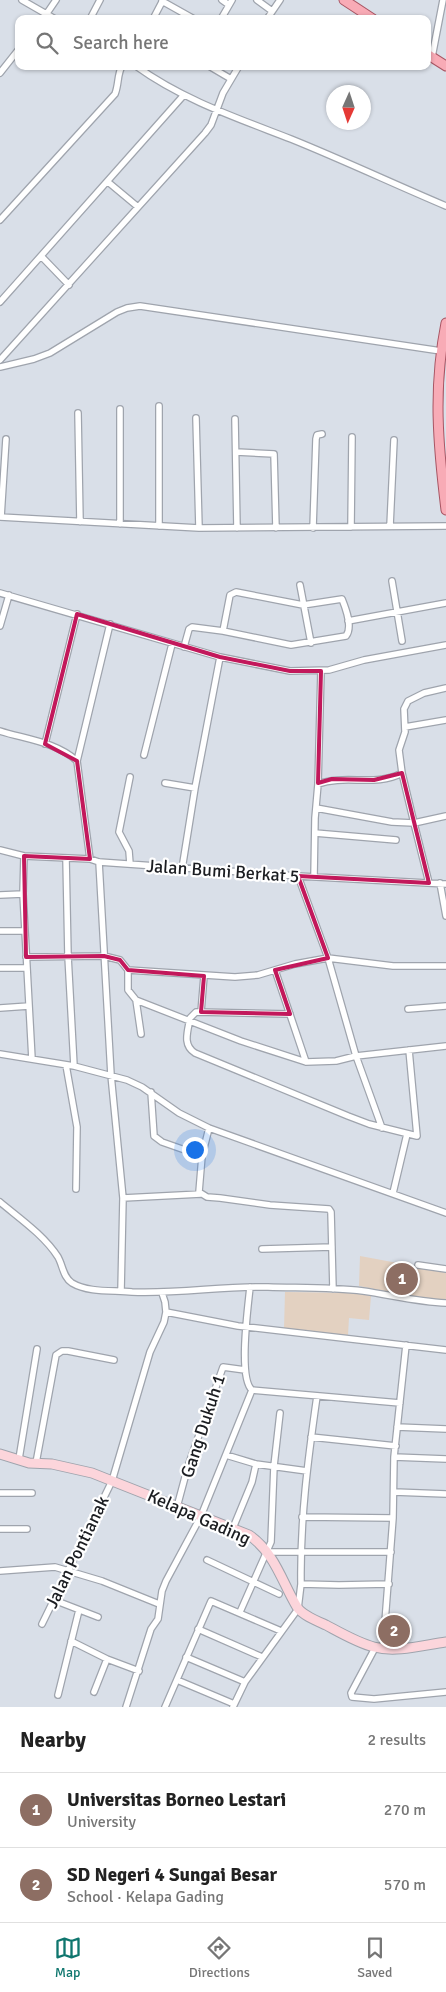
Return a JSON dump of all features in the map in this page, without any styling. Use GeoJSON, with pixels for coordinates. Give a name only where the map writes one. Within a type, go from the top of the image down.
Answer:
{"type":"FeatureCollection","features":[{"type":"Feature","properties":{"kind":"main road"},"geometry":{"type":"LineString","coordinates":[[344,0],[367,15]]}},
{"type":"Feature","properties":{"kind":"main road"},"geometry":{"type":"LineString","coordinates":[[431,56],[446,66]]}},
{"type":"Feature","properties":{"kind":"main road"},"geometry":{"type":"LineString","coordinates":[[446,324],[441,351],[437,423],[446,510]]}},
{"type":"Feature","properties":{"kind":"street"},"geometry":{"type":"LineString","coordinates":[[22,0],[44,15]]}},
{"type":"Feature","properties":{"kind":"street"},"geometry":{"type":"LineString","coordinates":[[47,15],[56,0]]}},
{"type":"Feature","properties":{"kind":"street"},"geometry":{"type":"LineString","coordinates":[[155,15],[163,0],[187,15]]}},
{"type":"Feature","properties":{"kind":"street"},"geometry":{"type":"LineString","coordinates":[[222,0],[231,2],[223,15]]}},
{"type":"Feature","properties":{"kind":"street"},"geometry":{"type":"LineString","coordinates":[[257,0],[272,11]]}},
{"type":"Feature","properties":{"kind":"street"},"geometry":{"type":"LineString","coordinates":[[270,15],[280,0]]}},
{"type":"Feature","properties":{"kind":"street"},"geometry":{"type":"LineString","coordinates":[[431,47],[443,0]]}},
{"type":"Feature","properties":{"kind":"street"},"geometry":{"type":"LineString","coordinates":[[92,15],[98,1]]}},
{"type":"Feature","properties":{"kind":"street"},"geometry":{"type":"LineString","coordinates":[[0,73],[15,54]]}},
{"type":"Feature","properties":{"kind":"street"},"geometry":{"type":"LineString","coordinates":[[0,220],[115,94],[120,70]]}},
{"type":"Feature","properties":{"kind":"street"},"geometry":{"type":"LineString","coordinates":[[141,70],[159,83],[183,96],[293,140],[446,206]]}},
{"type":"Feature","properties":{"kind":"street"},"geometry":{"type":"LineString","coordinates":[[216,70],[231,79]]}},
{"type":"Feature","properties":{"kind":"street"},"geometry":{"type":"LineString","coordinates":[[0,360],[205,133],[211,125],[222,93],[236,70]]}},
{"type":"Feature","properties":{"kind":"street"},"geometry":{"type":"LineString","coordinates":[[0,302],[183,96]]}},
{"type":"Feature","properties":{"kind":"street"},"geometry":{"type":"LineString","coordinates":[[108,182],[138,207]]}},
{"type":"Feature","properties":{"kind":"street"},"geometry":{"type":"LineString","coordinates":[[41,256],[69,285]]}},
{"type":"Feature","properties":{"kind":"street"},"geometry":{"type":"LineString","coordinates":[[0,367],[50,353],[117,312],[140,306],[441,351]]}},
{"type":"Feature","properties":{"kind":"street"},"geometry":{"type":"LineString","coordinates":[[159,526],[160,406]]}},
{"type":"Feature","properties":{"kind":"street"},"geometry":{"type":"LineString","coordinates":[[120,408],[120,524]]}},
{"type":"Feature","properties":{"kind":"street"},"geometry":{"type":"LineString","coordinates":[[78,413],[80,522]]}},
{"type":"Feature","properties":{"kind":"street"},"geometry":{"type":"LineString","coordinates":[[196,418],[199,528]]}},
{"type":"Feature","properties":{"kind":"street"},"geometry":{"type":"LineString","coordinates":[[235,419],[237,528]]}},
{"type":"Feature","properties":{"kind":"street"},"geometry":{"type":"LineString","coordinates":[[313,528],[316,439],[317,435],[322,434]]}},
{"type":"Feature","properties":{"kind":"street"},"geometry":{"type":"LineString","coordinates":[[351,527],[352,437]]}},
{"type":"Feature","properties":{"kind":"street"},"geometry":{"type":"LineString","coordinates":[[6,439],[0,517],[199,528],[446,526]]}},
{"type":"Feature","properties":{"kind":"street"},"geometry":{"type":"LineString","coordinates":[[390,526],[394,440]]}},
{"type":"Feature","properties":{"kind":"street"},"geometry":{"type":"LineString","coordinates":[[236,452],[274,454],[276,528]]}},
{"type":"Feature","properties":{"kind":"street"},"geometry":{"type":"LineString","coordinates":[[392,581],[402,641]]}},
{"type":"Feature","properties":{"kind":"street"},"geometry":{"type":"LineString","coordinates":[[300,584],[311,643]]}},
{"type":"Feature","properties":{"kind":"street"},"geometry":{"type":"LineString","coordinates":[[0,593],[220,657],[290,671],[321,671],[364,660],[446,645]]}},
{"type":"Feature","properties":{"kind":"street"},"geometry":{"type":"LineString","coordinates":[[184,647],[190,627],[223,631],[291,645],[346,636],[349,632],[342,599],[304,605],[232,593],[228,602],[223,631]]}},
{"type":"Feature","properties":{"kind":"street"},"geometry":{"type":"LineString","coordinates":[[0,626],[8,595]]}},
{"type":"Feature","properties":{"kind":"street"},"geometry":{"type":"LineString","coordinates":[[348,621],[446,603]]}},
{"type":"Feature","properties":{"kind":"street"},"geometry":{"type":"LineString","coordinates":[[45,744],[77,614]]}},
{"type":"Feature","properties":{"kind":"street"},"geometry":{"type":"LineString","coordinates":[[90,859],[77,761],[110,624]]}},
{"type":"Feature","properties":{"kind":"street"},"geometry":{"type":"LineString","coordinates":[[144,755],[172,644]]}},
{"type":"Feature","properties":{"kind":"street"},"geometry":{"type":"LineString","coordinates":[[182,869],[220,657]]}},
{"type":"Feature","properties":{"kind":"street"},"geometry":{"type":"LineString","coordinates":[[314,877],[321,671]]}},
{"type":"Feature","properties":{"kind":"street"},"geometry":{"type":"LineString","coordinates":[[429,883],[402,773],[399,750],[405,727],[404,709],[408,701],[424,693],[446,688]]}},
{"type":"Feature","properties":{"kind":"street"},"geometry":{"type":"LineString","coordinates":[[405,727],[446,720]]}},
{"type":"Feature","properties":{"kind":"street"},"geometry":{"type":"LineString","coordinates":[[0,731],[45,744],[68,753],[77,761]]}},
{"type":"Feature","properties":{"kind":"street"},"geometry":{"type":"LineString","coordinates":[[318,784],[332,779],[381,780],[402,773]]}},
{"type":"Feature","properties":{"kind":"street"},"geometry":{"type":"LineString","coordinates":[[130,777],[120,832],[129,851],[130,864]]}},
{"type":"Feature","properties":{"kind":"street"},"geometry":{"type":"LineString","coordinates":[[165,783],[195,788]]}},
{"type":"Feature","properties":{"kind":"street"},"geometry":{"type":"LineString","coordinates":[[316,808],[392,822],[414,823],[446,816]]}},
{"type":"Feature","properties":{"kind":"street"},"geometry":{"type":"LineString","coordinates":[[315,833],[396,840]]}},
{"type":"Feature","properties":{"kind":"street","name":"Jalan Bumi Berkat 5"},"geometry":{"type":"LineString","coordinates":[[0,850],[24,856],[90,859],[99,862],[182,869],[443,884]]}},
{"type":"Feature","properties":{"kind":"street"},"geometry":{"type":"LineString","coordinates":[[24,856],[23,894],[32,1059]]}},
{"type":"Feature","properties":{"kind":"street"},"geometry":{"type":"LineString","coordinates":[[66,858],[68,956],[74,1066]]}},
{"type":"Feature","properties":{"kind":"street"},"geometry":{"type":"LineString","coordinates":[[99,862],[111,1075],[123,1198],[121,1291]]}},
{"type":"Feature","properties":{"kind":"street"},"geometry":{"type":"LineString","coordinates":[[298,876],[328,958],[356,1056],[382,1128]]}},
{"type":"Feature","properties":{"kind":"street"},"geometry":{"type":"LineString","coordinates":[[443,884],[446,916]]}},
{"type":"Feature","properties":{"kind":"street"},"geometry":{"type":"LineString","coordinates":[[0,895],[23,894]]}},
{"type":"Feature","properties":{"kind":"street"},"geometry":{"type":"LineString","coordinates":[[0,932],[25,931]]}},
{"type":"Feature","properties":{"kind":"street"},"geometry":{"type":"LineString","coordinates":[[26,957],[104,956],[120,960],[128,970],[128,990],[136,1000],[189,1022],[306,1062],[336,1062],[356,1056],[446,1046]]}},
{"type":"Feature","properties":{"kind":"street"},"geometry":{"type":"LineString","coordinates":[[128,970],[235,977],[258,975],[295,964],[328,958],[393,966],[446,966]]}},
{"type":"Feature","properties":{"kind":"street"},"geometry":{"type":"LineString","coordinates":[[0,968],[27,968]]}},
{"type":"Feature","properties":{"kind":"street"},"geometry":{"type":"LineString","coordinates":[[275,970],[306,1062]]}},
{"type":"Feature","properties":{"kind":"street"},"geometry":{"type":"LineString","coordinates":[[201,1012],[204,976]]}},
{"type":"Feature","properties":{"kind":"street"},"geometry":{"type":"LineString","coordinates":[[136,1000],[141,1034]]}},
{"type":"Feature","properties":{"kind":"street"},"geometry":{"type":"LineString","coordinates":[[0,1008],[29,1006]]}},
{"type":"Feature","properties":{"kind":"street"},"geometry":{"type":"LineString","coordinates":[[408,1009],[446,1006]]}},
{"type":"Feature","properties":{"kind":"street"},"geometry":{"type":"LineString","coordinates":[[290,1014],[201,1012],[192,1014],[186,1043],[189,1049],[195,1053],[271,1086],[382,1128],[416,1136],[409,1050]]}},
{"type":"Feature","properties":{"kind":"street"},"geometry":{"type":"LineString","coordinates":[[0,1054],[74,1066],[127,1080],[151,1092],[179,1112],[209,1128],[446,1213]]}},
{"type":"Feature","properties":{"kind":"street"},"geometry":{"type":"LineString","coordinates":[[66,1065],[76,1127],[76,1189]]}},
{"type":"Feature","properties":{"kind":"street"},"geometry":{"type":"LineString","coordinates":[[151,1092],[154,1136],[162,1142],[202,1156]]}},
{"type":"Feature","properties":{"kind":"street"},"geometry":{"type":"LineString","coordinates":[[201,1194],[198,1188],[202,1156],[209,1128]]}},
{"type":"Feature","properties":{"kind":"street"},"geometry":{"type":"LineString","coordinates":[[393,1193],[407,1134]]}},
{"type":"Feature","properties":{"kind":"street"},"geometry":{"type":"LineString","coordinates":[[123,1198],[201,1194],[213,1198],[270,1205],[330,1209],[334,1289]]}},
{"type":"Feature","properties":{"kind":"street"},"geometry":{"type":"LineString","coordinates":[[0,1202],[45,1241],[59,1258],[66,1277],[72,1283],[97,1290],[162,1294],[250,1288],[334,1289],[363,1291],[426,1302],[446,1303]]}},
{"type":"Feature","properties":{"kind":"street"},"geometry":{"type":"LineString","coordinates":[[262,1249],[332,1247]]}},
{"type":"Feature","properties":{"kind":"street"},"geometry":{"type":"LineString","coordinates":[[418,1265],[446,1269]]}},
{"type":"Feature","properties":{"kind":"street"},"geometry":{"type":"LineString","coordinates":[[250,1288],[246,1327],[245,1370],[248,1387],[252,1390],[400,1403]]}},
{"type":"Feature","properties":{"kind":"street"},"geometry":{"type":"LineString","coordinates":[[162,1294],[166,1312],[246,1327],[446,1350]]}},
{"type":"Feature","properties":{"kind":"street","name":"Jalan Pontianak"},"geometry":{"type":"LineString","coordinates":[[42,1624],[112,1481],[150,1352],[164,1322],[166,1312]]}},
{"type":"Feature","properties":{"kind":"street"},"geometry":{"type":"LineString","coordinates":[[406,1346],[394,1457],[389,1584],[379,1648],[351,1693],[354,1698],[374,1699],[446,1692]]}},
{"type":"Feature","properties":{"kind":"street"},"geometry":{"type":"LineString","coordinates":[[19,1459],[36,1349]]}},
{"type":"Feature","properties":{"kind":"street"},"geometry":{"type":"LineString","coordinates":[[36,1463],[56,1355],[62,1350],[68,1350],[114,1360]]}},
{"type":"Feature","properties":{"kind":"street","name":"Gang Dukuh 1"},"geometry":{"type":"LineString","coordinates":[[177,1507],[188,1466],[223,1367],[245,1370]]}},
{"type":"Feature","properties":{"kind":"street"},"geometry":{"type":"LineString","coordinates":[[126,1707],[151,1630],[158,1619],[159,1604],[166,1581],[201,1516],[252,1390]]}},
{"type":"Feature","properties":{"kind":"street"},"geometry":{"type":"LineString","coordinates":[[177,1680],[234,1706],[245,1682],[298,1609],[301,1584],[302,1517],[317,1396]]}},
{"type":"Feature","properties":{"kind":"street"},"geometry":{"type":"LineString","coordinates":[[240,1612],[271,1542],[274,1466],[280,1412]]}},
{"type":"Feature","properties":{"kind":"street"},"geometry":{"type":"LineString","coordinates":[[397,1426],[446,1429]]}},
{"type":"Feature","properties":{"kind":"street"},"geometry":{"type":"LineString","coordinates":[[312,1437],[396,1446]]}},
{"type":"Feature","properties":{"kind":"street","name":"Kelapa Gading"},"geometry":{"type":"LineString","coordinates":[[0,1454],[36,1463],[81,1470],[233,1528],[255,1539],[267,1552],[280,1572],[298,1609]]}},
{"type":"Feature","properties":{"kind":"street"},"geometry":{"type":"LineString","coordinates":[[226,1455],[256,1464],[307,1471]]}},
{"type":"Feature","properties":{"kind":"street"},"geometry":{"type":"LineString","coordinates":[[394,1457],[446,1459]]}},
{"type":"Feature","properties":{"kind":"street"},"geometry":{"type":"LineString","coordinates":[[233,1528],[252,1482],[256,1464]]}},
{"type":"Feature","properties":{"kind":"street"},"geometry":{"type":"LineString","coordinates":[[394,1492],[446,1494]]}},
{"type":"Feature","properties":{"kind":"street"},"geometry":{"type":"LineString","coordinates":[[0,1493],[32,1493]]}},
{"type":"Feature","properties":{"kind":"street"},"geometry":{"type":"LineString","coordinates":[[302,1517],[393,1518]]}},
{"type":"Feature","properties":{"kind":"street"},"geometry":{"type":"LineString","coordinates":[[0,1529],[27,1530]]}},
{"type":"Feature","properties":{"kind":"street"},"geometry":{"type":"LineString","coordinates":[[267,1552],[391,1552]]}},
{"type":"Feature","properties":{"kind":"street"},"geometry":{"type":"LineString","coordinates":[[207,1560],[279,1594]]}},
{"type":"Feature","properties":{"kind":"street"},"geometry":{"type":"LineString","coordinates":[[0,1571],[55,1567],[68,1570],[159,1604]]}},
{"type":"Feature","properties":{"kind":"street"},"geometry":{"type":"LineString","coordinates":[[301,1584],[389,1584]]}},
{"type":"Feature","properties":{"kind":"street"},"geometry":{"type":"LineString","coordinates":[[54,1600],[98,1617]]}},
{"type":"Feature","properties":{"kind":"street"},"geometry":{"type":"LineString","coordinates":[[165,1707],[211,1601],[281,1631]]}},
{"type":"Feature","properties":{"kind":"street"},"geometry":{"type":"LineString","coordinates":[[298,1609],[329,1627],[379,1648],[401,1648],[446,1642]]}},
{"type":"Feature","properties":{"kind":"street"},"geometry":{"type":"LineString","coordinates":[[58,1695],[79,1610]]}},
{"type":"Feature","properties":{"kind":"street"},"geometry":{"type":"LineString","coordinates":[[198,1629],[262,1657]]}},
{"type":"Feature","properties":{"kind":"street"},"geometry":{"type":"LineString","coordinates":[[71,1641],[107,1659],[138,1671]]}},
{"type":"Feature","properties":{"kind":"street"},"geometry":{"type":"LineString","coordinates":[[186,1657],[245,1682]]}},
{"type":"Feature","properties":{"kind":"street"},"geometry":{"type":"LineString","coordinates":[[94,1692],[107,1659]]}},
{"type":"Feature","properties":{"kind":"highlighted area"},"geometry":{"type":"Polygon","coordinates":[[[77,614],[220,657],[290,671],[321,671],[318,783],[332,779],[374,780],[402,773],[429,883],[298,876],[328,958],[275,970],[290,1014],[201,1012],[204,976],[128,970],[120,960],[104,956],[26,957],[24,856],[90,859],[77,761],[45,744],[77,614]]]}},
{"type":"Feature","properties":{"kind":"shaded area"},"geometry":{"type":"Polygon","coordinates":[[[360,1256],[446,1272],[446,1300],[426,1299],[359,1286],[360,1256]]]}},
{"type":"Feature","properties":{"kind":"shaded area"},"geometry":{"type":"Polygon","coordinates":[[[285,1292],[359,1293],[371,1296],[369,1320],[349,1318],[348,1335],[284,1329],[285,1292]]]}},
{"type":"Feature","properties":{"kind":"shaded area"},"geometry":{"type":"Polygon","coordinates":[[[390,1620],[399,1620],[398,1643],[389,1643],[390,1620]]]}},
{"type":"Feature","properties":{"kind":"place","name":"Universitas Borneo Lestari"},"geometry":{"type":"Point","coordinates":[402,1279]}},
{"type":"Feature","properties":{"kind":"place","name":"SD Negeri 4 Sungai Besar"},"geometry":{"type":"Point","coordinates":[394,1631]}}]}
